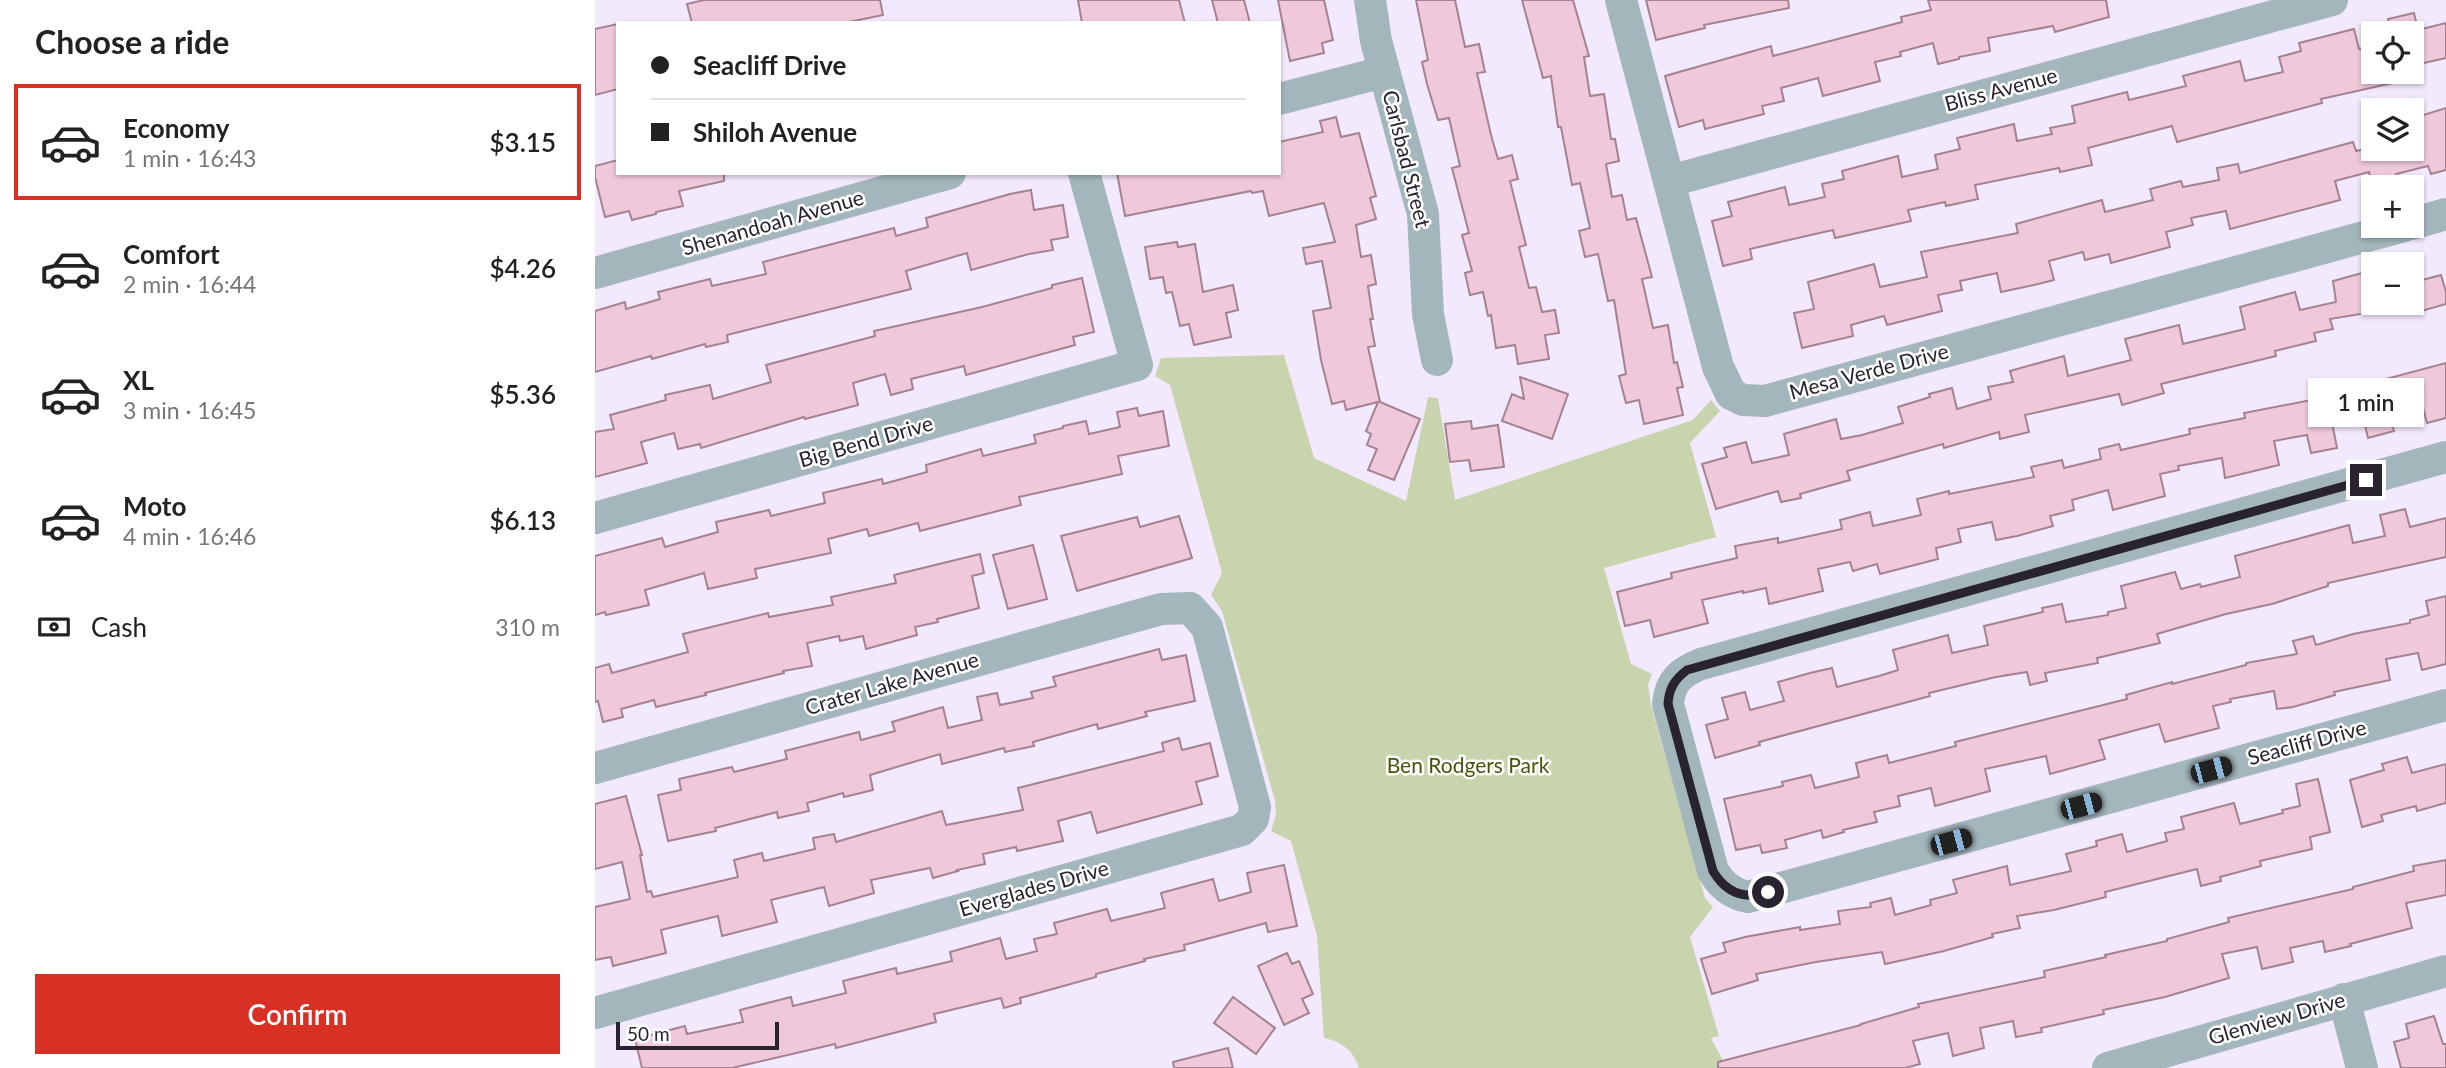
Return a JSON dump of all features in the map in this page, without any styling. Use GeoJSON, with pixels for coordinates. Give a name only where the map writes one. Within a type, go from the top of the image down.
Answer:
{"type":"FeatureCollection","features":[{"type":"Feature","properties":{"kind":"street","name":"Carlsbad Street"},"geometry":{"type":"LineString","coordinates":[[1370,0],[1376,41],[1423,214],[1428,314],[1437,360]]}},
{"type":"Feature","properties":{"kind":"street","name":"Mesa Verde Drive"},"geometry":{"type":"LineString","coordinates":[[1621,0],[1723,381],[1731,394],[1743,400],[1765,401],[2361,238]]}},
{"type":"Feature","properties":{"kind":"street","name":"Bliss Avenue"},"geometry":{"type":"LineString","coordinates":[[1670,181],[2332,0]]}},
{"type":"Feature","properties":{"kind":"street"},"geometry":{"type":"LineString","coordinates":[[1281,98],[1384,72]]}},
{"type":"Feature","properties":{"kind":"street","name":"Shenandoah Avenue"},"geometry":{"type":"LineString","coordinates":[[595,273],[943,175]]}},
{"type":"Feature","properties":{"kind":"street","name":"Big Bend Drive"},"geometry":{"type":"LineString","coordinates":[[595,518],[1137,365],[1085,175]]}},
{"type":"Feature","properties":{"kind":"street"},"geometry":{"type":"LineString","coordinates":[[2424,220],[2446,214]]}},
{"type":"Feature","properties":{"kind":"street","name":"Seacliff Drive"},"geometry":{"type":"LineString","coordinates":[[2446,457],[1701,664],[1677,678],[1672,686],[1668,704],[1713,871],[1722,884],[1733,892],[1748,897],[2446,705]]}},
{"type":"Feature","properties":{"kind":"street","name":"Crater Lake Avenue"},"geometry":{"type":"LineString","coordinates":[[595,768],[1161,609],[1189,608]]}},
{"type":"Feature","properties":{"kind":"street","name":"Everglades Drive"},"geometry":{"type":"LineString","coordinates":[[595,1013],[1242,830],[1254,819],[1255,807],[1207,627],[1189,608]]}},
{"type":"Feature","properties":{"kind":"street","name":"Glenview Drive"},"geometry":{"type":"LineString","coordinates":[[2108,1068],[2446,971]]}},
{"type":"Feature","properties":{"kind":"street"},"geometry":{"type":"LineString","coordinates":[[2344,999],[2362,1068]]}},
{"type":"Feature","properties":{"kind":"green space","name":"Ben Rodgers Park"},"geometry":{"type":"Polygon","coordinates":[[[1284,355],[1314,458],[1406,501],[1428,397],[1438,398],[1455,500],[1693,420],[1711,400],[1720,411],[1690,443],[1716,537],[1604,568],[1631,664],[1652,674],[1648,685],[1651,705],[1705,898],[1713,907],[1690,937],[1719,1036],[1711,1038],[1727,1068],[1359,1068],[1346,1048],[1324,1038],[1317,936],[1291,841],[1271,831],[1276,815],[1275,801],[1222,611],[1211,595],[1222,573],[1170,385],[1155,376],[1161,358],[1284,355]]]}},
{"type":"Feature","properties":{"kind":"building"},"geometry":{"type":"Polygon","coordinates":[[[704,0],[880,0],[883,15],[854,21],[691,21],[687,4],[704,0]]]}},
{"type":"Feature","properties":{"kind":"building"},"geometry":{"type":"Polygon","coordinates":[[[1078,0],[1179,0],[1184,21],[1082,21],[1078,0]]]}},
{"type":"Feature","properties":{"kind":"building"},"geometry":{"type":"Polygon","coordinates":[[[1212,0],[1244,0],[1249,21],[1217,21],[1212,0]]]}},
{"type":"Feature","properties":{"kind":"building"},"geometry":{"type":"Polygon","coordinates":[[[1278,0],[1324,0],[1333,40],[1322,43],[1324,53],[1290,61],[1278,0]]]}},
{"type":"Feature","properties":{"kind":"building"},"geometry":{"type":"Polygon","coordinates":[[[1416,0],[1455,0],[1465,47],[1479,44],[1485,72],[1477,73],[1491,135],[1498,159],[1512,155],[1518,179],[1510,181],[1526,245],[1519,247],[1529,288],[1536,287],[1542,312],[1555,310],[1559,333],[1545,335],[1549,359],[1518,364],[1515,345],[1496,348],[1491,315],[1488,316],[1483,292],[1470,295],[1465,273],[1472,271],[1462,235],[1469,233],[1452,168],[1460,166],[1449,118],[1438,120],[1427,84],[1422,62],[1428,60],[1416,0]]]}},
{"type":"Feature","properties":{"kind":"building"},"geometry":{"type":"Polygon","coordinates":[[[1522,0],[1573,0],[1589,56],[1584,57],[1590,96],[1604,94],[1611,139],[1615,139],[1619,161],[1606,164],[1612,197],[1622,195],[1627,220],[1636,218],[1652,277],[1642,279],[1653,328],[1668,325],[1674,363],[1677,362],[1683,387],[1677,388],[1683,415],[1644,424],[1639,400],[1626,403],[1619,376],[1626,374],[1614,300],[1608,301],[1598,254],[1585,257],[1579,231],[1590,228],[1580,183],[1572,185],[1561,127],[1558,127],[1551,76],[1543,78],[1522,0]]]}},
{"type":"Feature","properties":{"kind":"building"},"geometry":{"type":"Polygon","coordinates":[[[1646,0],[1788,0],[1789,8],[1704,25],[1705,28],[1656,40],[1646,0]]]}},
{"type":"Feature","properties":{"kind":"building"},"geometry":{"type":"Polygon","coordinates":[[[1928,0],[2106,0],[2109,17],[2055,32],[2053,26],[1988,38],[1990,51],[1938,64],[1933,43],[1900,52],[1901,56],[1875,62],[1880,81],[1823,96],[1818,78],[1781,88],[1784,101],[1762,106],[1764,114],[1705,129],[1703,120],[1679,127],[1665,76],[1771,46],[1773,56],[1902,22],[1901,17],[1931,10],[1928,0]]]}},
{"type":"Feature","properties":{"kind":"building"},"geometry":{"type":"Polygon","coordinates":[[[2414,13],[2416,21],[2388,21],[2414,13]]]}},
{"type":"Feature","properties":{"kind":"building"},"geometry":{"type":"Polygon","coordinates":[[[2446,23],[2446,58],[2424,63],[2424,28],[2446,23]]]}},
{"type":"Feature","properties":{"kind":"building"},"geometry":{"type":"Polygon","coordinates":[[[616,24],[616,90],[595,95],[595,29],[616,24]]]}},
{"type":"Feature","properties":{"kind":"building"},"geometry":{"type":"Polygon","coordinates":[[[2354,29],[2361,49],[2361,84],[2388,84],[2321,99],[2322,103],[2177,142],[2172,126],[2088,148],[2092,165],[2060,172],[2059,168],[1975,185],[1978,199],[1946,206],[1945,202],[1908,210],[1911,221],[1835,238],[1833,230],[1750,249],[1752,259],[1723,266],[1712,221],[1732,216],[1728,202],[1785,187],[1789,205],[1825,197],[1822,184],[1844,179],[1842,171],[1898,156],[1902,177],[1938,169],[1935,155],[1960,149],[1957,138],[2014,124],[2017,141],[2052,134],[2050,128],[2075,123],[2072,106],[2127,92],[2129,100],[2186,86],[2183,76],[2240,61],[2245,81],[2283,72],[2279,57],[2301,51],[2299,43],[2354,29]]]}},
{"type":"Feature","properties":{"kind":"building"},"geometry":{"type":"Polygon","coordinates":[[[2446,108],[2446,170],[2431,174],[2428,166],[2396,175],[2370,175],[2369,172],[2335,181],[2340,200],[2230,229],[2226,211],[2191,218],[2193,225],[2166,232],[2170,247],[2111,263],[2109,254],[2085,260],[2083,252],[2049,261],[2054,280],[2034,285],[2001,292],[1997,273],[1960,281],[1962,290],[1938,295],[1942,311],[1887,325],[1884,316],[1851,325],[1853,336],[1802,348],[1794,313],[1814,309],[1808,282],[1874,264],[1880,287],[1927,277],[1921,252],[2018,233],[2016,224],[2102,200],[2105,212],[2153,200],[2150,189],[2181,181],[2183,187],[2219,180],[2217,168],[2238,164],[2240,173],[2353,142],[2356,151],[2361,150],[2361,161],[2424,161],[2424,115],[2446,108]]]}},
{"type":"Feature","properties":{"kind":"building"},"geometry":{"type":"Polygon","coordinates":[[[1336,117],[1341,137],[1359,133],[1376,196],[1370,198],[1376,219],[1356,225],[1361,257],[1371,255],[1376,284],[1368,286],[1375,346],[1368,347],[1380,402],[1420,419],[1394,480],[1368,470],[1377,449],[1367,445],[1371,434],[1366,431],[1378,402],[1346,410],[1344,401],[1332,404],[1313,311],[1331,308],[1322,261],[1306,264],[1303,248],[1335,242],[1324,203],[1269,216],[1263,191],[1251,191],[1125,216],[1117,175],[1281,175],[1281,142],[1323,132],[1320,121],[1336,117]]]}},
{"type":"Feature","properties":{"kind":"building"},"geometry":{"type":"Polygon","coordinates":[[[616,161],[616,175],[724,175],[724,181],[679,191],[683,206],[632,220],[629,211],[605,217],[595,177],[595,166],[616,161]]]}},
{"type":"Feature","properties":{"kind":"building"},"geometry":{"type":"Polygon","coordinates":[[[1031,190],[1034,210],[1063,205],[1068,237],[1051,240],[1053,250],[971,270],[967,253],[906,271],[911,289],[727,335],[728,342],[706,347],[705,344],[652,359],[651,356],[595,372],[595,311],[625,302],[626,309],[660,299],[658,292],[710,279],[712,286],[766,274],[763,262],[894,228],[896,236],[928,227],[926,218],[1031,190]]]}},
{"type":"Feature","properties":{"kind":"building"},"geometry":{"type":"Polygon","coordinates":[[[1177,242],[1178,247],[1195,244],[1203,292],[1233,285],[1238,310],[1226,313],[1231,337],[1194,345],[1189,324],[1180,326],[1172,292],[1166,293],[1163,277],[1150,279],[1145,247],[1177,242]]]}},
{"type":"Feature","properties":{"kind":"building"},"geometry":{"type":"Polygon","coordinates":[[[2361,273],[2361,314],[2330,319],[2333,329],[2314,333],[2316,341],[2275,351],[2276,356],[2161,384],[2164,393],[2122,405],[2119,394],[2025,415],[2029,432],[2000,439],[1999,432],[1944,448],[1943,444],[1847,471],[1850,480],[1800,494],[1801,498],[1781,502],[1778,491],[1716,509],[1702,464],[1727,457],[1724,448],[1746,442],[1752,463],[1789,455],[1784,434],[1836,419],[1841,439],[1862,435],[1903,423],[1898,407],[1952,388],[1957,409],[1991,399],[1988,387],[2013,382],[2010,371],[2064,356],[2068,376],[2131,360],[2125,339],[2179,325],[2183,344],[2245,329],[2240,307],[2295,292],[2300,310],[2336,302],[2333,281],[2361,273]]]}},
{"type":"Feature","properties":{"kind":"building"},"geometry":{"type":"Polygon","coordinates":[[[2441,275],[2446,304],[2424,310],[2424,280],[2441,275]]]}},
{"type":"Feature","properties":{"kind":"building"},"geometry":{"type":"Polygon","coordinates":[[[1082,278],[1094,332],[1073,337],[1075,345],[966,375],[964,366],[911,379],[913,389],[891,395],[885,374],[853,383],[858,405],[805,419],[804,417],[701,448],[700,444],[678,449],[674,433],[641,442],[647,463],[595,477],[595,432],[614,429],[610,415],[666,400],[665,395],[710,385],[713,399],[771,382],[766,365],[875,336],[874,331],[982,307],[1082,278]]]}},
{"type":"Feature","properties":{"kind":"building"},"geometry":{"type":"Polygon","coordinates":[[[2446,363],[2446,418],[2427,423],[2422,404],[2389,412],[2394,431],[2368,438],[2356,387],[2446,363]]]}},
{"type":"Feature","properties":{"kind":"building"},"geometry":{"type":"Polygon","coordinates":[[[1520,377],[1568,394],[1552,439],[1502,421],[1512,394],[1524,399],[1520,377]]]}},
{"type":"Feature","properties":{"kind":"building"},"geometry":{"type":"Polygon","coordinates":[[[2327,397],[2337,448],[2311,453],[2307,435],[2274,441],[2279,465],[2225,478],[2222,458],[2178,466],[2179,470],[2160,474],[2165,496],[2113,510],[2108,490],[2072,500],[2074,510],[2050,516],[2053,526],[2017,536],[1996,540],[1992,522],[1958,529],[1961,542],[1936,548],[1938,559],[1880,574],[1877,564],[1853,571],[1850,562],[1818,569],[1823,591],[1769,604],[1766,588],[1702,600],[1708,623],[1654,637],[1650,620],[1625,626],[1617,592],[1672,578],[1671,573],[1737,558],[1735,546],[1778,538],[1778,543],[1842,529],[1840,520],[1870,512],[1873,526],[1921,515],[1917,499],[2034,477],[2031,467],[2062,460],[2064,468],[2101,459],[2099,449],[2119,444],[2121,450],[2190,434],[2189,429],[2245,418],[2244,413],[2327,397]]]}},
{"type":"Feature","properties":{"kind":"building"},"geometry":{"type":"Polygon","coordinates":[[[1137,408],[1139,416],[1163,411],[1169,446],[1118,456],[1122,474],[1019,497],[1021,505],[920,531],[918,523],[869,536],[867,529],[828,539],[831,553],[755,569],[757,578],[708,589],[704,573],[645,590],[649,605],[595,615],[595,556],[662,538],[665,547],[718,532],[716,522],[769,510],[771,516],[825,503],[823,493],[882,479],[883,484],[927,472],[926,465],[981,449],[983,456],[1036,443],[1034,435],[1063,426],[1086,421],[1089,434],[1120,427],[1117,412],[1137,408]]]}},
{"type":"Feature","properties":{"kind":"building"},"geometry":{"type":"Polygon","coordinates":[[[1471,421],[1472,429],[1498,425],[1504,467],[1471,471],[1469,460],[1450,462],[1445,424],[1471,421]]]}},
{"type":"Feature","properties":{"kind":"building"},"geometry":{"type":"Polygon","coordinates":[[[2405,509],[2410,527],[2446,518],[2446,557],[2328,583],[2328,586],[2272,604],[2157,634],[2160,643],[2097,658],[2098,663],[2045,673],[2047,681],[2030,685],[2027,672],[1996,677],[1929,693],[1930,696],[1759,742],[1760,745],[1715,758],[1706,725],[1728,719],[1722,698],[1745,692],[1750,710],[1784,701],[1778,682],[1810,673],[1832,668],[1837,687],[1879,676],[1898,670],[1893,650],[1948,635],[1952,653],[1988,645],[1984,626],[2043,612],[2042,608],[2062,604],[2066,622],[2108,615],[2108,612],[2126,608],[2121,586],[2175,572],[2181,589],[2240,577],[2235,556],[2349,525],[2353,543],[2385,536],[2380,515],[2405,509]]]}},
{"type":"Feature","properties":{"kind":"building"},"geometry":{"type":"Polygon","coordinates":[[[1179,516],[1192,558],[1077,591],[1061,536],[1137,517],[1140,527],[1179,516]]]}},
{"type":"Feature","properties":{"kind":"building"},"geometry":{"type":"Polygon","coordinates":[[[1033,545],[1047,599],[1008,609],[993,555],[1033,545]]]}},
{"type":"Feature","properties":{"kind":"building"},"geometry":{"type":"Polygon","coordinates":[[[980,554],[984,573],[972,576],[979,608],[915,627],[917,635],[866,649],[863,636],[840,641],[839,636],[807,643],[812,666],[783,671],[784,673],[656,707],[654,700],[621,709],[623,717],[603,722],[598,701],[595,702],[595,668],[609,664],[612,673],[688,652],[683,634],[768,613],[769,617],[833,605],[831,597],[896,583],[894,575],[980,554]]]}},
{"type":"Feature","properties":{"kind":"building"},"geometry":{"type":"Polygon","coordinates":[[[2446,596],[2446,664],[2422,670],[2418,653],[2386,659],[2390,680],[2334,692],[2335,695],[2293,707],[2277,709],[2274,691],[2230,699],[2231,702],[2213,706],[2219,728],[2165,742],[2159,724],[2099,740],[2105,759],[2050,774],[2046,756],[1985,769],[1990,791],[1935,806],[1931,788],[1898,796],[1900,806],[1874,812],[1877,822],[1823,838],[1821,830],[1785,840],[1787,848],[1762,853],[1760,845],[1736,850],[1724,799],[1783,786],[1782,782],[1811,775],[1815,788],[1859,777],[1856,763],[1887,755],[1889,763],[1956,746],[1955,742],[2127,699],[2126,695],[2172,682],[2246,663],[2297,654],[2293,641],[2313,636],[2316,645],[2353,634],[2410,623],[2410,620],[2429,615],[2426,601],[2446,596]]]}},
{"type":"Feature","properties":{"kind":"building"},"geometry":{"type":"Polygon","coordinates":[[[1159,649],[1162,660],[1186,655],[1195,701],[1145,712],[1147,716],[1098,729],[1097,724],[1033,742],[1034,746],[1005,752],[1004,748],[942,764],[940,754],[870,775],[873,790],[844,797],[843,793],[807,803],[809,811],[778,818],[777,812],[715,828],[716,831],[668,841],[658,795],[681,790],[679,779],[732,767],[734,772],[787,759],[785,751],[859,732],[861,740],[895,731],[892,722],[943,707],[948,728],[982,720],[977,697],[997,693],[1000,705],[1033,698],[1031,692],[1056,686],[1053,677],[1159,649]]]}},
{"type":"Feature","properties":{"kind":"building"},"geometry":{"type":"Polygon","coordinates":[[[1179,738],[1182,750],[1210,743],[1218,776],[1196,782],[1202,804],[1097,833],[1091,812],[1058,821],[1063,841],[1017,851],[1016,847],[983,854],[985,864],[933,878],[930,868],[871,880],[874,893],[829,906],[824,887],[771,900],[777,922],[722,936],[718,916],[661,930],[666,953],[613,966],[611,957],[595,960],[595,907],[630,899],[622,862],[595,869],[595,804],[626,796],[642,855],[647,892],[651,891],[653,897],[738,877],[734,860],[762,853],[764,861],[815,849],[813,838],[834,834],[836,842],[942,811],[946,825],[1023,810],[1018,788],[1164,751],[1162,743],[1179,738]]]}},
{"type":"Feature","properties":{"kind":"building"},"geometry":{"type":"Polygon","coordinates":[[[2407,757],[2412,773],[2446,764],[2446,803],[2417,811],[2416,806],[2381,815],[2383,821],[2362,827],[2350,780],[2384,770],[2382,764],[2407,757]]]}},
{"type":"Feature","properties":{"kind":"building"},"geometry":{"type":"Polygon","coordinates":[[[2318,779],[2330,832],[2310,837],[2312,849],[2260,861],[2261,866],[2220,877],[2221,881],[2201,886],[2197,869],[2105,892],[2106,897],[2017,916],[2020,928],[1992,934],[1993,937],[1944,951],[1885,964],[1882,952],[1816,962],[1756,974],[1758,980],[1712,994],[1701,959],[1726,952],[1723,943],[1800,927],[1800,930],[1840,924],[1838,911],[1871,907],[1870,903],[1891,898],[1895,915],[1931,905],[1930,900],[1957,893],[1953,880],[2007,866],[2010,885],[2071,871],[2066,854],[2097,846],[2096,841],[2122,834],[2127,852],[2167,841],[2165,833],[2184,829],[2181,817],[2234,803],[2240,824],[2283,813],[2282,810],[2300,806],[2296,784],[2318,779]]]}},
{"type":"Feature","properties":{"kind":"building"},"geometry":{"type":"Polygon","coordinates":[[[2446,860],[2446,895],[2406,903],[2412,928],[2350,944],[2351,946],[2325,952],[2323,941],[2290,948],[2293,962],[2262,969],[2257,947],[2222,954],[2229,978],[2165,997],[2103,1010],[2104,1014],[2041,1028],[2042,1032],[2016,1037],[2013,1021],[1980,1028],[1984,1048],[1953,1056],[1948,1033],[1913,1041],[1920,1064],[1905,1068],[1718,1068],[1718,1062],[1861,1025],[1919,1007],[1918,1004],[2045,977],[2044,971],[2167,941],[2229,922],[2228,918],[2353,889],[2414,871],[2413,866],[2446,860]]]}},
{"type":"Feature","properties":{"kind":"building"},"geometry":{"type":"Polygon","coordinates":[[[1284,865],[1297,926],[1268,932],[1266,923],[1184,945],[1185,950],[1144,959],[1145,961],[1096,974],[1096,977],[1020,998],[1021,1003],[1004,1008],[1001,998],[934,1014],[936,1022],[836,1048],[835,1044],[732,1068],[642,1068],[635,1039],[685,1026],[687,1034],[743,1022],[740,1010],[791,997],[793,1006],[846,993],[843,981],[896,968],[897,974],[952,961],[950,952],[1000,938],[1006,959],[1037,951],[1034,939],[1057,934],[1054,923],[1107,909],[1111,921],[1165,908],[1161,893],[1213,879],[1219,901],[1251,892],[1247,873],[1284,865]]]}},
{"type":"Feature","properties":{"kind":"building"},"geometry":{"type":"Polygon","coordinates":[[[1287,953],[1292,964],[1299,961],[1313,994],[1302,999],[1309,1013],[1284,1025],[1258,966],[1287,953]]]}},
{"type":"Feature","properties":{"kind":"building"},"geometry":{"type":"Polygon","coordinates":[[[1233,997],[1275,1028],[1256,1054],[1214,1023],[1233,997]]]}},
{"type":"Feature","properties":{"kind":"building"},"geometry":{"type":"Polygon","coordinates":[[[2434,1016],[2443,1044],[2446,1044],[2446,1068],[2401,1068],[2394,1042],[2409,1038],[2406,1024],[2434,1016]]]}},
{"type":"Feature","properties":{"kind":"building"},"geometry":{"type":"Polygon","coordinates":[[[1228,1048],[1233,1068],[1174,1068],[1173,1062],[1228,1048]]]}},
{"type":"Feature","properties":{"kind":"route"},"geometry":{"type":"LineString","coordinates":[[1768,892],[1757,896],[1741,896],[1722,884],[1713,871],[1669,715],[1668,704],[1672,686],[1687,670],[2366,480]]}}]}
